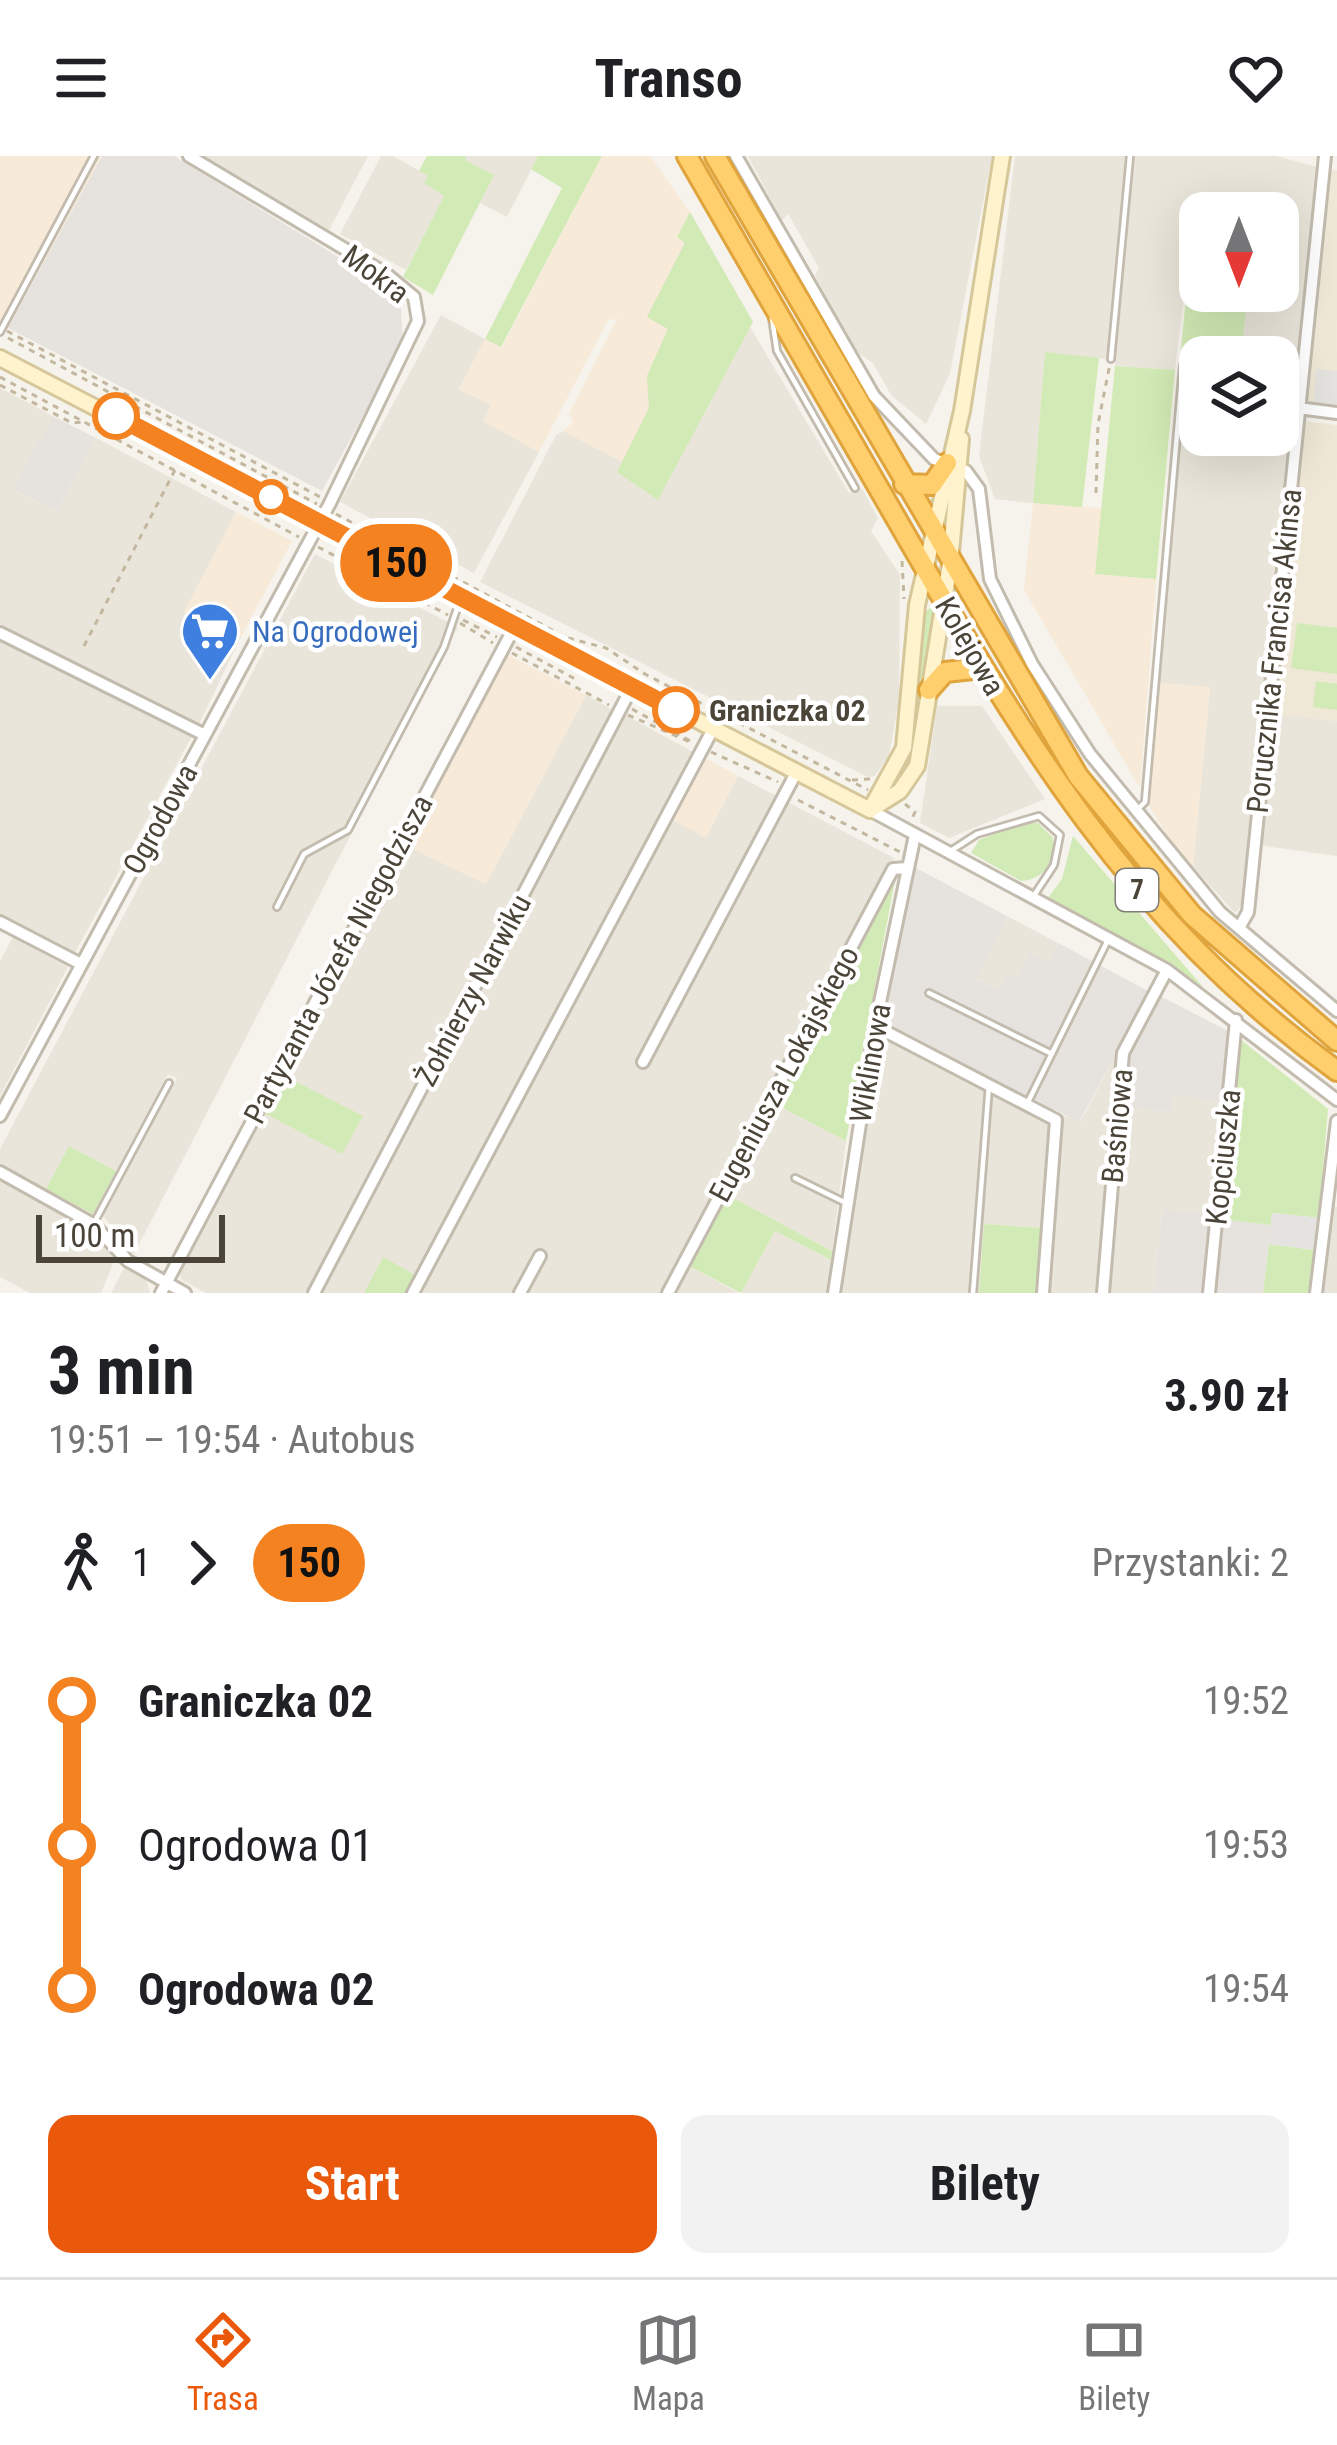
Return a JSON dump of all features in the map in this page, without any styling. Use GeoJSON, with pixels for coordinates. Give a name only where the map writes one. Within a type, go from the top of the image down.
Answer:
{"type":"FeatureCollection","features":[{"type":"Feature","properties":{"kind":"highway","name":"Kolejowa"},"geometry":{"type":"LineString","coordinates":[[687,156],[982,668],[1065,799],[1140,893],[1243,997],[1337,1071]]}},
{"type":"Feature","properties":{"kind":"highway","name":"Kolejowa"},"geometry":{"type":"LineString","coordinates":[[715,156],[1050,734],[1136,852],[1227,950],[1337,1041]]}},
{"type":"Feature","properties":{"kind":"highway"},"geometry":{"type":"LineString","coordinates":[[904,484],[932,485],[953,466]]}},
{"type":"Feature","properties":{"kind":"highway"},"geometry":{"type":"LineString","coordinates":[[929,690],[945,672],[982,668]]}},
{"type":"Feature","properties":{"kind":"street","name":"Mokra"},"geometry":{"type":"LineString","coordinates":[[189,156],[385,273],[416,303],[412,342],[323,510]]}},
{"type":"Feature","properties":{"kind":"street"},"geometry":{"type":"LineString","coordinates":[[736,156],[874,396],[934,459],[953,466],[983,498],[986,565],[1033,664],[1135,813],[1239,928],[1337,1011]]}},
{"type":"Feature","properties":{"kind":"street"},"geometry":{"type":"LineString","coordinates":[[870,810],[875,793],[897,768],[904,748],[916,614],[953,466],[1002,156]]}},
{"type":"Feature","properties":{"kind":"street","name":"Porucznika Francisa Akinsa"},"geometry":{"type":"LineString","coordinates":[[1299,399],[1325,156]]}},
{"type":"Feature","properties":{"kind":"street"},"geometry":{"type":"LineString","coordinates":[[0,354],[184,452],[323,510],[462,598],[1167,970],[1337,1100]]}},
{"type":"Feature","properties":{"kind":"street"},"geometry":{"type":"LineString","coordinates":[[1299,408],[1337,412]]}},
{"type":"Feature","properties":{"kind":"street","name":"Porucznika Francisa Akinsa"},"geometry":{"type":"LineString","coordinates":[[1239,928],[1248,912],[1293,456]]}},
{"type":"Feature","properties":{"kind":"street"},"geometry":{"type":"LineString","coordinates":[[870,810],[910,780],[945,602],[953,466]]}},
{"type":"Feature","properties":{"kind":"street","name":"Ogrodowa"},"geometry":{"type":"LineString","coordinates":[[0,1116],[323,510]]}},
{"type":"Feature","properties":{"kind":"street","name":"Partyzanta Józefa Niegodzisza"},"geometry":{"type":"LineString","coordinates":[[164,1288],[515,626]]}},
{"type":"Feature","properties":{"kind":"street"},"geometry":{"type":"LineString","coordinates":[[0,633],[205,735]]}},
{"type":"Feature","properties":{"kind":"street","name":"Żołnierzy Narwiku"},"geometry":{"type":"LineString","coordinates":[[314,1293],[632,687]]}},
{"type":"Feature","properties":{"kind":"street"},"geometry":{"type":"LineString","coordinates":[[413,1293],[698,745],[713,729]]}},
{"type":"Feature","properties":{"kind":"street"},"geometry":{"type":"LineString","coordinates":[[643,1062],[796,773]]}},
{"type":"Feature","properties":{"kind":"street","name":"Wiklinowa"},"geometry":{"type":"LineString","coordinates":[[834,1293],[874,1026],[911,833]]}},
{"type":"Feature","properties":{"kind":"street","name":"Eugeniusza Lokajskiego"},"geometry":{"type":"LineString","coordinates":[[668,1293],[893,869],[908,863]]}},
{"type":"Feature","properties":{"kind":"street"},"geometry":{"type":"LineString","coordinates":[[0,922],[81,964]]}},
{"type":"Feature","properties":{"kind":"street","name":"Baśniowa"},"geometry":{"type":"LineString","coordinates":[[1103,1293],[1123,1052],[1167,970]]}},
{"type":"Feature","properties":{"kind":"street","name":"Kopciuszka"},"geometry":{"type":"LineString","coordinates":[[1209,1293],[1236,1020]]}},
{"type":"Feature","properties":{"kind":"street"},"geometry":{"type":"LineString","coordinates":[[874,1026],[1056,1123],[1043,1293]]}},
{"type":"Feature","properties":{"kind":"street"},"geometry":{"type":"LineString","coordinates":[[1316,1293],[1337,1121]]}},
{"type":"Feature","properties":{"kind":"street"},"geometry":{"type":"LineString","coordinates":[[0,1172],[93,1224],[128,1261],[164,1288],[184,1293]]}},
{"type":"Feature","properties":{"kind":"street"},"geometry":{"type":"LineString","coordinates":[[520,1293],[540,1256]]}},
{"type":"Feature","properties":{"kind":"lane"},"geometry":{"type":"LineString","coordinates":[[1,331],[94,156]]}},
{"type":"Feature","properties":{"kind":"lane"},"geometry":{"type":"LineString","coordinates":[[1112,359],[1130,156]]}},
{"type":"Feature","properties":{"kind":"lane"},"geometry":{"type":"LineString","coordinates":[[774,306],[777,352],[855,488]]}},
{"type":"Feature","properties":{"kind":"lane"},"geometry":{"type":"LineString","coordinates":[[1135,813],[1145,802],[1179,410]]}},
{"type":"Feature","properties":{"kind":"lane"},"geometry":{"type":"LineString","coordinates":[[811,412],[838,417]]}},
{"type":"Feature","properties":{"kind":"lane"},"geometry":{"type":"LineString","coordinates":[[277,907],[304,854],[348,830],[444,647],[462,598]]}},
{"type":"Feature","properties":{"kind":"lane"},"geometry":{"type":"LineString","coordinates":[[948,853],[977,834],[1022,816],[1039,816],[1060,835],[1060,848],[1033,897]]}},
{"type":"Feature","properties":{"kind":"lane"},"geometry":{"type":"LineString","coordinates":[[1027,1104],[1109,938]]}},
{"type":"Feature","properties":{"kind":"lane"},"geometry":{"type":"LineString","coordinates":[[929,993],[1052,1054]]}},
{"type":"Feature","properties":{"kind":"lane"},"geometry":{"type":"LineString","coordinates":[[93,1224],[169,1083]]}},
{"type":"Feature","properties":{"kind":"lane"},"geometry":{"type":"LineString","coordinates":[[973,1293],[989,1085]]}},
{"type":"Feature","properties":{"kind":"lane"},"geometry":{"type":"LineString","coordinates":[[796,1178],[846,1203]]}},
{"type":"Feature","properties":{"kind":"path"},"geometry":{"type":"LineString","coordinates":[[1,331],[304,490],[323,510],[341,514],[533,615],[556,633],[606,648],[645,674],[875,793]]}},
{"type":"Feature","properties":{"kind":"path"},"geometry":{"type":"LineString","coordinates":[[1096,493],[1101,397],[1112,359]]}},
{"type":"Feature","properties":{"kind":"path"},"geometry":{"type":"LineString","coordinates":[[0,377],[302,539]]}},
{"type":"Feature","properties":{"kind":"path"},"geometry":{"type":"LineString","coordinates":[[0,385],[72,422],[84,422]]}},
{"type":"Feature","properties":{"kind":"path"},"geometry":{"type":"LineString","coordinates":[[84,646],[184,452]]}},
{"type":"Feature","properties":{"kind":"path"},"geometry":{"type":"LineString","coordinates":[[304,490],[323,510]]}},
{"type":"Feature","properties":{"kind":"path"},"geometry":{"type":"LineString","coordinates":[[299,501],[304,490]]}},
{"type":"Feature","properties":{"kind":"path"},"geometry":{"type":"LineString","coordinates":[[330,554],[337,542]]}},
{"type":"Feature","properties":{"kind":"path"},"geometry":{"type":"LineString","coordinates":[[314,545],[503,649],[784,789]]}},
{"type":"Feature","properties":{"kind":"path"},"geometry":{"type":"LineString","coordinates":[[901,555],[903,616]]}},
{"type":"Feature","properties":{"kind":"path"},"geometry":{"type":"LineString","coordinates":[[850,779],[865,783],[880,773]]}},
{"type":"Feature","properties":{"kind":"path"},"geometry":{"type":"LineString","coordinates":[[790,796],[908,863]]}},
{"type":"Feature","properties":{"kind":"path"},"geometry":{"type":"LineString","coordinates":[[904,803],[915,812],[911,833]]}},
{"type":"Feature","properties":{"kind":"shaded area"},"geometry":{"type":"Polygon","coordinates":[[[0,156],[102,156],[8,328],[0,324],[0,156]]]}},
{"type":"Feature","properties":{"kind":"shaded area"},"geometry":{"type":"Polygon","coordinates":[[[102,156],[174,156],[400,295],[403,343],[322,491],[8,328],[102,156]]]}},
{"type":"Feature","properties":{"kind":"shaded area"},"geometry":{"type":"Polygon","coordinates":[[[202,156],[368,156],[328,232],[202,156]]]}},
{"type":"Feature","properties":{"kind":"shaded area"},"geometry":{"type":"Polygon","coordinates":[[[381,156],[393,156],[429,176],[445,195],[406,270],[340,234],[381,156]]]}},
{"type":"Feature","properties":{"kind":"shaded area"},"geometry":{"type":"Polygon","coordinates":[[[466,156],[538,156],[507,217],[480,203],[493,175],[464,160],[466,156]]]}},
{"type":"Feature","properties":{"kind":"shaded area"},"geometry":{"type":"Polygon","coordinates":[[[602,156],[650,156],[690,212],[677,237],[685,242],[647,317],[668,329],[647,376],[649,408],[622,462],[563,431],[573,422],[569,414],[617,319],[608,320],[539,452],[483,421],[491,405],[459,389],[485,339],[502,347],[602,156]]]}},
{"type":"Feature","properties":{"kind":"shaded area"},"geometry":{"type":"Polygon","coordinates":[[[748,156],[992,156],[950,374],[926,424],[891,395],[873,363],[855,351],[815,276],[819,268],[788,214],[782,221],[748,156]]]}},
{"type":"Feature","properties":{"kind":"shaded area"},"geometry":{"type":"Polygon","coordinates":[[[1015,156],[1125,156],[1106,359],[1045,353],[1033,503],[995,499],[979,456],[1015,156]]]}},
{"type":"Feature","properties":{"kind":"shaded area"},"geometry":{"type":"Polygon","coordinates":[[[1135,156],[1276,156],[1321,168],[1299,368],[1299,336],[1243,336],[1246,312],[1299,312],[1299,192],[1179,192],[1182,312],[1175,370],[1115,366],[1135,156]]]}},
{"type":"Feature","properties":{"kind":"shaded area"},"geometry":{"type":"Polygon","coordinates":[[[1329,169],[1337,171],[1337,406],[1305,403],[1329,169]]]}},
{"type":"Feature","properties":{"kind":"shaded area"},"geometry":{"type":"Polygon","coordinates":[[[690,212],[753,322],[750,327],[849,493],[862,488],[878,518],[871,531],[900,575],[899,701],[889,755],[875,776],[868,777],[480,582],[556,435],[563,431],[622,461],[647,317],[690,212]]]}},
{"type":"Feature","properties":{"kind":"shaded area"},"geometry":{"type":"Polygon","coordinates":[[[441,315],[485,339],[459,389],[492,405],[484,421],[539,452],[474,573],[340,502],[441,315]]]}},
{"type":"Feature","properties":{"kind":"shaded area"},"geometry":{"type":"Polygon","coordinates":[[[1316,369],[1337,371],[1337,406],[1314,403],[1316,369]]]}},
{"type":"Feature","properties":{"kind":"shaded area"},"geometry":{"type":"Polygon","coordinates":[[[0,388],[53,416],[14,490],[57,511],[96,438],[236,512],[185,612],[240,639],[199,724],[0,625],[0,388]]]}},
{"type":"Feature","properties":{"kind":"shaded area"},"geometry":{"type":"Polygon","coordinates":[[[53,416],[96,438],[57,511],[13,489],[53,416]]]}},
{"type":"Feature","properties":{"kind":"shaded area"},"geometry":{"type":"Polygon","coordinates":[[[1302,421],[1337,425],[1337,721],[1272,713],[1302,421]]]}},
{"type":"Feature","properties":{"kind":"shaded area"},"geometry":{"type":"Polygon","coordinates":[[[1180,456],[1289,456],[1246,901],[1235,913],[1193,867],[1210,688],[1160,683],[1180,456]]]}},
{"type":"Feature","properties":{"kind":"shaded area"},"geometry":{"type":"Polygon","coordinates":[[[1033,503],[1102,508],[1096,574],[1156,579],[1140,788],[1024,590],[1033,503]]]}},
{"type":"Feature","properties":{"kind":"shaded area"},"geometry":{"type":"Polygon","coordinates":[[[236,512],[292,541],[240,639],[184,612],[236,512]]]}},
{"type":"Feature","properties":{"kind":"shaded area"},"geometry":{"type":"Polygon","coordinates":[[[315,554],[458,627],[134,1254],[103,1216],[177,1078],[168,1074],[116,1171],[69,1146],[46,1189],[0,1163],[0,1149],[315,554]]]}},
{"type":"Feature","properties":{"kind":"shaded area"},"geometry":{"type":"Polygon","coordinates":[[[0,637],[192,736],[75,953],[0,914],[0,637]]]}},
{"type":"Feature","properties":{"kind":"shaded area"},"geometry":{"type":"Polygon","coordinates":[[[508,655],[586,695],[486,884],[405,845],[508,655]]]}},
{"type":"Feature","properties":{"kind":"shaded area"},"geometry":{"type":"Polygon","coordinates":[[[1160,683],[1210,687],[1193,867],[1170,841],[1149,805],[1160,683]]]}},
{"type":"Feature","properties":{"kind":"shaded area"},"geometry":{"type":"Polygon","coordinates":[[[586,695],[615,711],[308,1293],[206,1293],[182,1280],[179,1273],[264,1113],[342,1153],[362,1117],[283,1075],[405,845],[486,884],[586,695]]]}},
{"type":"Feature","properties":{"kind":"shaded area"},"geometry":{"type":"Polygon","coordinates":[[[937,706],[982,706],[1045,799],[949,838],[920,823],[937,706]]]}},
{"type":"Feature","properties":{"kind":"shaded area"},"geometry":{"type":"Polygon","coordinates":[[[1272,713],[1337,721],[1337,856],[1258,845],[1272,713]]]}},
{"type":"Feature","properties":{"kind":"shaded area"},"geometry":{"type":"Polygon","coordinates":[[[625,715],[695,753],[417,1276],[383,1258],[364,1293],[321,1293],[625,715]]]}},
{"type":"Feature","properties":{"kind":"shaded area"},"geometry":{"type":"Polygon","coordinates":[[[705,758],[738,776],[705,838],[672,819],[705,758]]]}},
{"type":"Feature","properties":{"kind":"shaded area"},"geometry":{"type":"Polygon","coordinates":[[[738,776],[894,858],[664,1293],[421,1293],[672,819],[706,837],[738,776]]]}},
{"type":"Feature","properties":{"kind":"shaded area"},"geometry":{"type":"Polygon","coordinates":[[[914,867],[1007,916],[975,979],[1000,991],[1007,975],[1017,979],[1030,954],[1049,963],[1058,943],[1150,992],[1079,1122],[881,1024],[914,867]]]}},
{"type":"Feature","properties":{"kind":"shaded area"},"geometry":{"type":"Polygon","coordinates":[[[1007,916],[1058,943],[1049,964],[1000,991],[974,978],[1007,916]]]}},
{"type":"Feature","properties":{"kind":"shaded area"},"geometry":{"type":"Polygon","coordinates":[[[13,937],[68,967],[0,1096],[0,961],[13,937]]]}},
{"type":"Feature","properties":{"kind":"shaded area"},"geometry":{"type":"Polygon","coordinates":[[[1160,996],[1230,1032],[1225,1101],[1173,1095],[1172,1112],[1124,1108],[1128,1051],[1160,996]]]}},
{"type":"Feature","properties":{"kind":"shaded area"},"geometry":{"type":"Polygon","coordinates":[[[880,1034],[1050,1120],[1042,1228],[984,1224],[979,1293],[841,1293],[880,1034]]]}},
{"type":"Feature","properties":{"kind":"shaded area"},"geometry":{"type":"Polygon","coordinates":[[[1117,1053],[1100,1293],[1047,1293],[1060,1114],[1080,1122],[1117,1053]]]}},
{"type":"Feature","properties":{"kind":"shaded area"},"geometry":{"type":"Polygon","coordinates":[[[1173,1095],[1225,1101],[1212,1215],[1163,1210],[1153,1293],[1108,1293],[1124,1108],[1172,1112],[1173,1095]]]}},
{"type":"Feature","properties":{"kind":"shaded area"},"geometry":{"type":"Polygon","coordinates":[[[775,1104],[846,1141],[832,1251],[726,1194],[775,1104]]]}},
{"type":"Feature","properties":{"kind":"shaded area"},"geometry":{"type":"Polygon","coordinates":[[[0,1180],[85,1228],[115,1259],[101,1293],[30,1293],[0,1277],[0,1180]]]}},
{"type":"Feature","properties":{"kind":"shaded area"},"geometry":{"type":"Polygon","coordinates":[[[1332,1206],[1337,1207],[1337,1293],[1322,1293],[1332,1206]]]}},
{"type":"Feature","properties":{"kind":"shaded area"},"geometry":{"type":"Polygon","coordinates":[[[1163,1209],[1212,1215],[1203,1293],[1153,1293],[1163,1209]]]}},
{"type":"Feature","properties":{"kind":"shaded area"},"geometry":{"type":"Polygon","coordinates":[[[1272,1213],[1319,1218],[1315,1250],[1269,1244],[1272,1213]]]}},
{"type":"Feature","properties":{"kind":"shaded area"},"geometry":{"type":"Polygon","coordinates":[[[1219,1219],[1271,1225],[1263,1293],[1212,1293],[1219,1219]]]}},
{"type":"Feature","properties":{"kind":"shaded area"},"geometry":{"type":"Polygon","coordinates":[[[775,1231],[834,1262],[830,1293],[741,1293],[775,1231]]]}},
{"type":"Feature","properties":{"kind":"shaded area"},"geometry":{"type":"Polygon","coordinates":[[[687,1265],[739,1293],[673,1293],[687,1265]]]}},
{"type":"Feature","properties":{"kind":"shaded area"},"geometry":{"type":"Polygon","coordinates":[[[124,1268],[146,1280],[150,1293],[111,1293],[124,1268]]]}},
{"type":"Feature","properties":{"kind":"green space"},"geometry":{"type":"Polygon","coordinates":[[[427,156],[466,156],[465,160],[494,175],[433,295],[403,277],[444,196],[424,183],[428,176],[419,171],[427,156]]]}},
{"type":"Feature","properties":{"kind":"green space"},"geometry":{"type":"Polygon","coordinates":[[[538,156],[602,156],[501,347],[485,339],[562,188],[531,169],[538,156]]]}},
{"type":"Feature","properties":{"kind":"green space"},"geometry":{"type":"Polygon","coordinates":[[[690,212],[753,322],[658,500],[617,472],[649,408],[647,376],[668,329],[647,317],[685,243],[677,237],[690,212]]]}},
{"type":"Feature","properties":{"kind":"green space"},"geometry":{"type":"Polygon","coordinates":[[[1185,312],[1246,312],[1243,336],[1182,336],[1185,312]]]}},
{"type":"Feature","properties":{"kind":"green space"},"geometry":{"type":"Polygon","coordinates":[[[1045,352],[1099,358],[1082,507],[1033,503],[1045,352]]]}},
{"type":"Feature","properties":{"kind":"green space"},"geometry":{"type":"Polygon","coordinates":[[[1115,366],[1175,370],[1156,579],[1095,574],[1115,366]]]}},
{"type":"Feature","properties":{"kind":"green space"},"geometry":{"type":"Polygon","coordinates":[[[938,603],[911,765],[890,791],[910,754],[923,613],[938,603]]]}},
{"type":"Feature","properties":{"kind":"green space"},"geometry":{"type":"Polygon","coordinates":[[[1297,623],[1337,628],[1337,674],[1291,668],[1297,623]]]}},
{"type":"Feature","properties":{"kind":"green space"},"geometry":{"type":"Polygon","coordinates":[[[1316,681],[1337,684],[1337,710],[1313,707],[1316,681]]]}},
{"type":"Feature","properties":{"kind":"green space"},"geometry":{"type":"Polygon","coordinates":[[[1024,822],[1038,823],[1053,838],[1050,861],[1037,877],[1021,881],[971,853],[979,840],[1024,822]]]}},
{"type":"Feature","properties":{"kind":"green space"},"geometry":{"type":"Polygon","coordinates":[[[1073,836],[1203,987],[1048,898],[1062,879],[1073,836]]]}},
{"type":"Feature","properties":{"kind":"green space"},"geometry":{"type":"Polygon","coordinates":[[[895,880],[846,1141],[775,1104],[895,880]]]}},
{"type":"Feature","properties":{"kind":"green space"},"geometry":{"type":"Polygon","coordinates":[[[1240,1039],[1328,1109],[1319,1218],[1273,1213],[1271,1225],[1219,1219],[1240,1039]]]}},
{"type":"Feature","properties":{"kind":"green space"},"geometry":{"type":"Polygon","coordinates":[[[283,1075],[363,1116],[342,1154],[264,1113],[283,1075]]]}},
{"type":"Feature","properties":{"kind":"green space"},"geometry":{"type":"Polygon","coordinates":[[[69,1146],[116,1171],[93,1214],[46,1189],[69,1146]]]}},
{"type":"Feature","properties":{"kind":"green space"},"geometry":{"type":"Polygon","coordinates":[[[726,1194],[832,1251],[831,1260],[775,1231],[741,1293],[687,1265],[726,1194]]]}},
{"type":"Feature","properties":{"kind":"green space"},"geometry":{"type":"Polygon","coordinates":[[[984,1224],[1042,1228],[1037,1293],[979,1293],[984,1224]]]}},
{"type":"Feature","properties":{"kind":"green space"},"geometry":{"type":"Polygon","coordinates":[[[1269,1244],[1315,1250],[1310,1293],[1263,1293],[1269,1244]]]}},
{"type":"Feature","properties":{"kind":"green space"},"geometry":{"type":"Polygon","coordinates":[[[383,1257],[417,1276],[408,1293],[364,1293],[383,1257]]]}},
{"type":"Feature","properties":{"kind":"bus line","name":"150"},"geometry":{"type":"LineString","coordinates":[[116,416],[676,710]]}},
{"type":"Feature","properties":{"kind":"place","name":"Na Ogrodowej"},"geometry":{"type":"Point","coordinates":[210,682]}},
{"type":"Feature","properties":{"kind":"place","name":"Graniczka 02"},"geometry":{"type":"Point","coordinates":[676,710]}}]}
